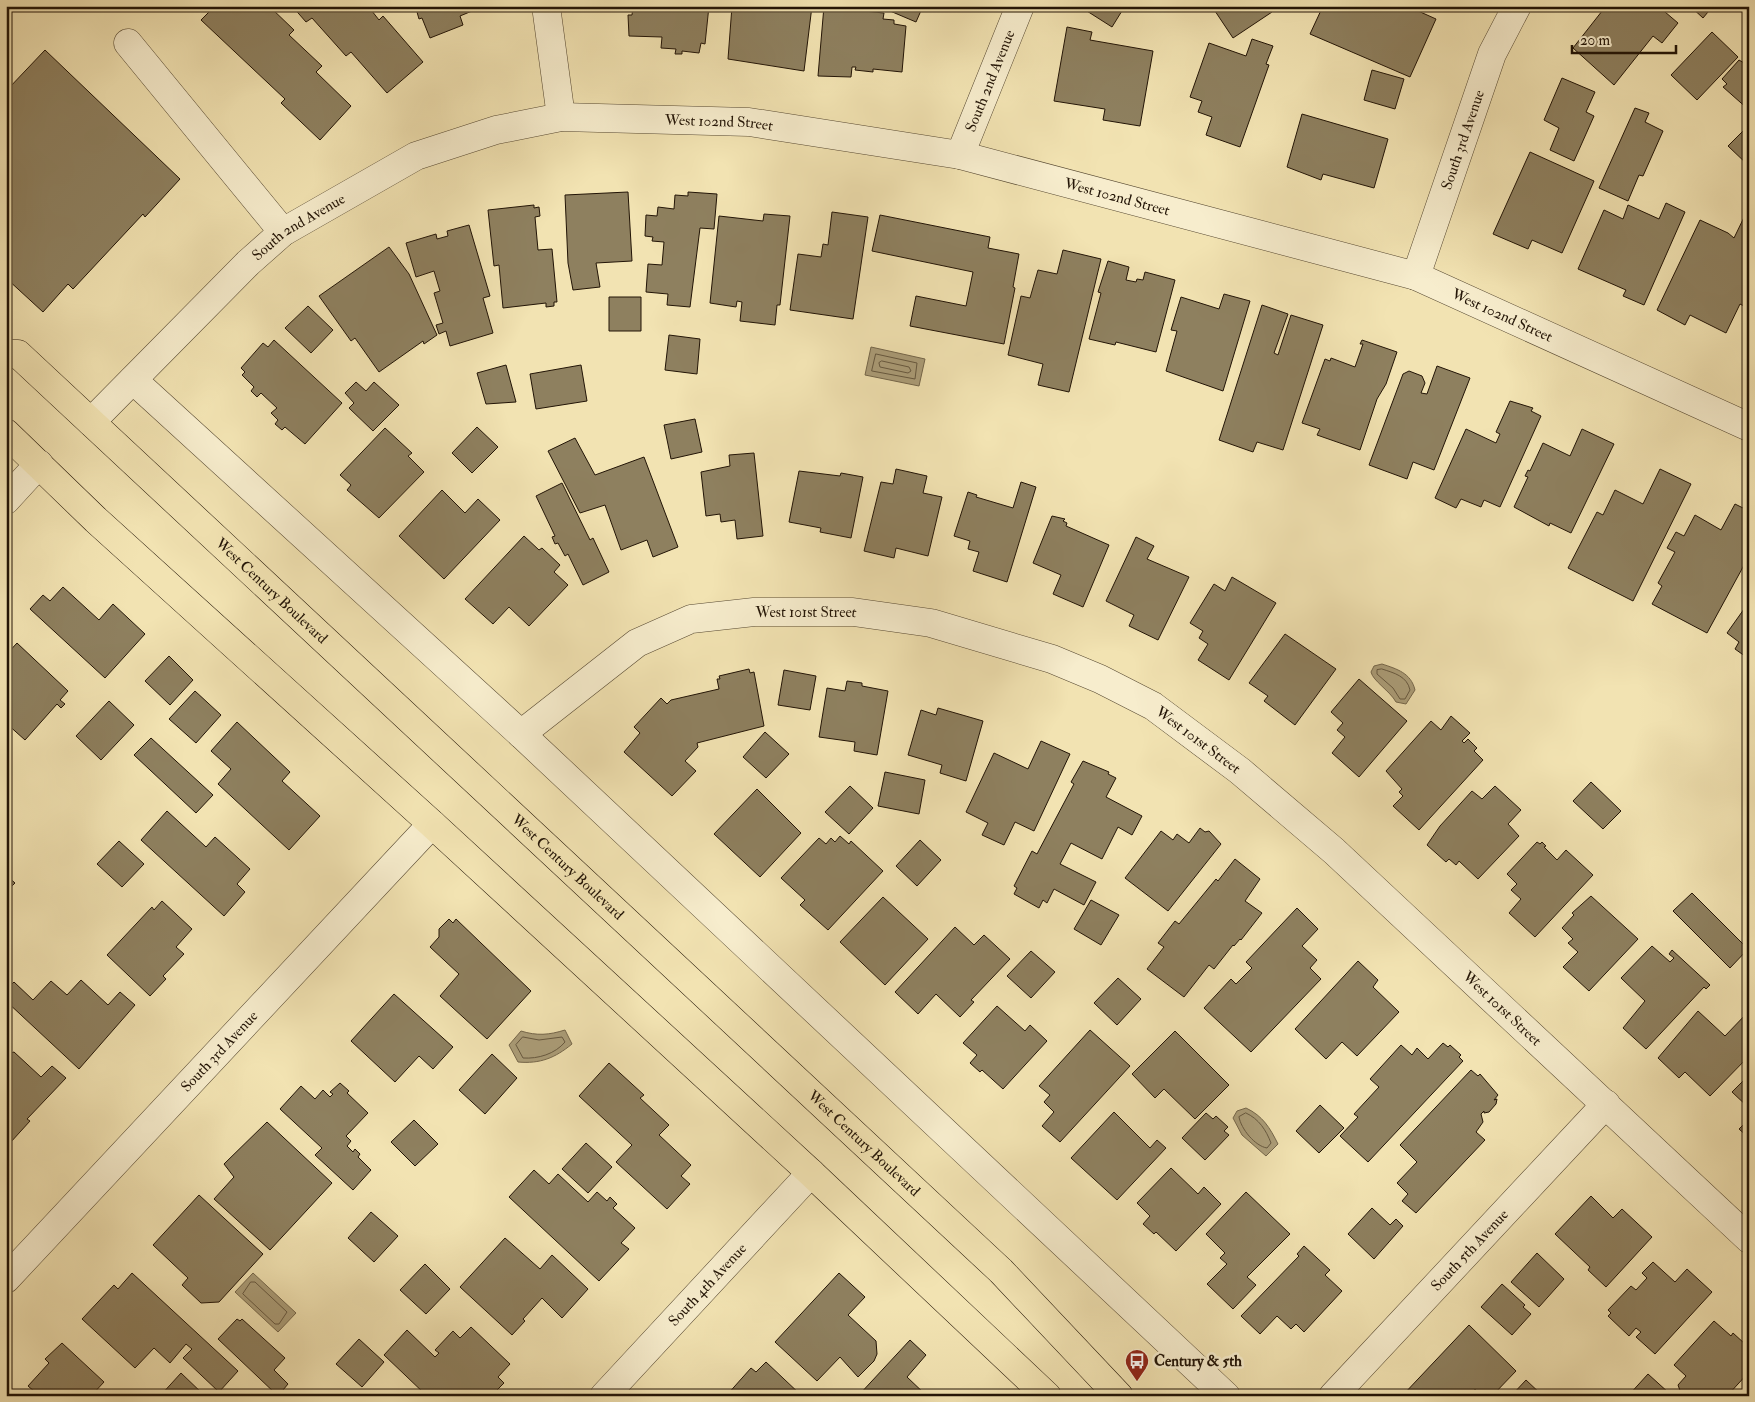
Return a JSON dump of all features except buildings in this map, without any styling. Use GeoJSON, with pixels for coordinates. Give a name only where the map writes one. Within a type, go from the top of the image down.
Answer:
{"type":"FeatureCollection","features":[{"type":"Feature","properties":{"kind":"main road","name":"West Century Boulevard"},"geometry":{"type":"LineString","coordinates":[[6,354],[18,354],[92,422],[994,1264],[1119,1396]]}},
{"type":"Feature","properties":{"kind":"main road"},"geometry":{"type":"LineString","coordinates":[[6,433],[96,520],[432,824],[811,1173],[1047,1396]]}},
{"type":"Feature","properties":{"kind":"street"},"geometry":{"type":"LineString","coordinates":[[546,6],[561,117]]}},
{"type":"Feature","properties":{"kind":"street","name":"South 2nd Avenue"},"geometry":{"type":"LineString","coordinates":[[960,155],[1020,6]]}},
{"type":"Feature","properties":{"kind":"street","name":"South 3rd Avenue"},"geometry":{"type":"LineString","coordinates":[[1416,276],[1492,54],[1517,6]]}},
{"type":"Feature","properties":{"kind":"street"},"geometry":{"type":"LineString","coordinates":[[128,43],[284,232]]}},
{"type":"Feature","properties":{"kind":"street","name":"West 102nd Street"},"geometry":{"type":"LineString","coordinates":[[561,117],[749,122],[960,155],[1416,276],[1748,424]]}},
{"type":"Feature","properties":{"kind":"street","name":"South 2nd Avenue"},"geometry":{"type":"LineString","coordinates":[[92,422],[242,269],[284,232],[416,156],[496,130],[561,117]]}},
{"type":"Feature","properties":{"kind":"street"},"geometry":{"type":"LineString","coordinates":[[133,380],[521,734],[1226,1396]]}},
{"type":"Feature","properties":{"kind":"street"},"geometry":{"type":"LineString","coordinates":[[6,500],[39,464]]}},
{"type":"Feature","properties":{"kind":"street","name":"West 101st Street"},"geometry":{"type":"LineString","coordinates":[[521,734],[637,643],[691,619],[754,612],[853,612],[931,623],[1052,659],[1100,679],[1153,706],[1240,771],[1334,851],[1749,1239]]}},
{"type":"Feature","properties":{"kind":"street","name":"South 3rd Avenue"},"geometry":{"type":"LineString","coordinates":[[6,1278],[432,824]]}},
{"type":"Feature","properties":{"kind":"street","name":"South 5th Avenue"},"geometry":{"type":"LineString","coordinates":[[1333,1396],[1606,1104]]}},
{"type":"Feature","properties":{"kind":"street","name":"South 4th Avenue"},"geometry":{"type":"LineString","coordinates":[[604,1396],[811,1173]]}},
{"type":"Feature","properties":{"kind":"water"},"geometry":{"type":"Polygon","coordinates":[[[871,347],[925,359],[919,386],[865,375],[871,347]]]}},
{"type":"Feature","properties":{"kind":"water"},"geometry":{"type":"Polygon","coordinates":[[[1382,664],[1403,672],[1413,684],[1415,690],[1406,704],[1396,702],[1372,675],[1371,672],[1374,666],[1382,664]]]}},
{"type":"Feature","properties":{"kind":"water"},"geometry":{"type":"Polygon","coordinates":[[[565,1030],[572,1044],[559,1053],[540,1061],[518,1062],[509,1045],[521,1031],[543,1034],[565,1030]]]}},
{"type":"Feature","properties":{"kind":"water"},"geometry":{"type":"Polygon","coordinates":[[[1246,1108],[1265,1123],[1278,1144],[1266,1156],[1242,1135],[1233,1118],[1237,1111],[1246,1108]]]}},
{"type":"Feature","properties":{"kind":"water"},"geometry":{"type":"Polygon","coordinates":[[[253,1273],[296,1313],[278,1332],[235,1292],[253,1273]]]}},
{"type":"Feature","properties":{"kind":"place","name":"Century & 5th"},"geometry":{"type":"Point","coordinates":[1137,1382]}}]}
